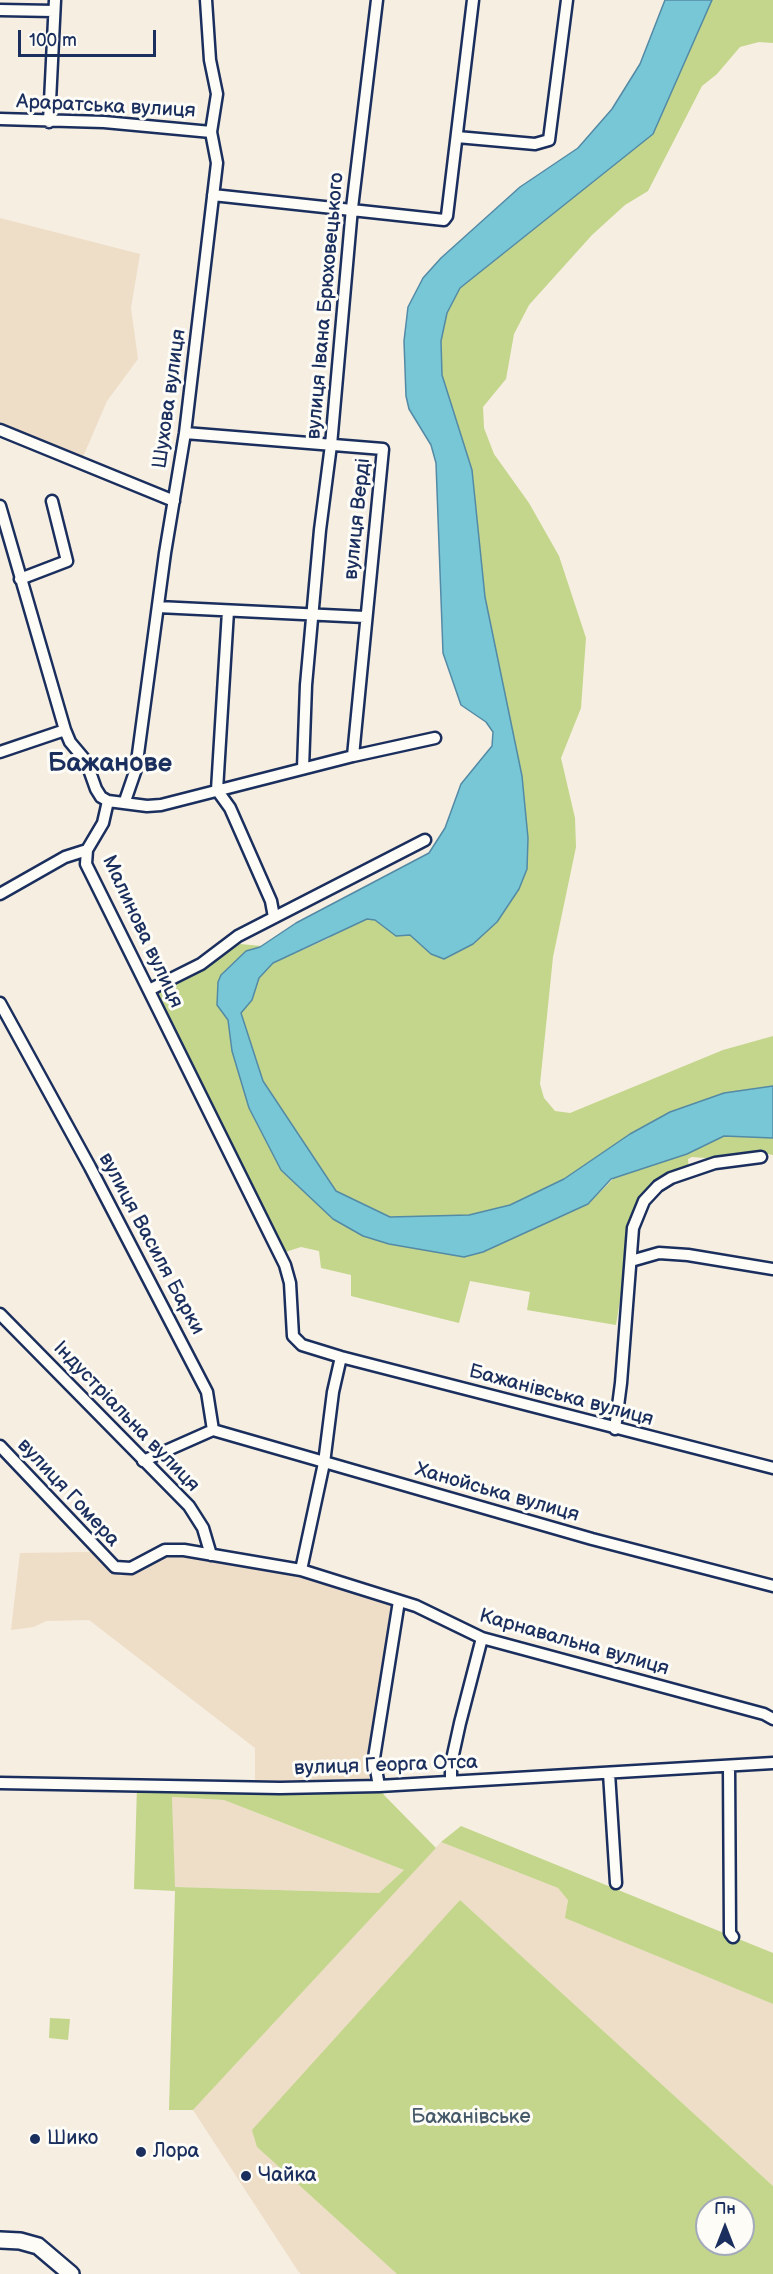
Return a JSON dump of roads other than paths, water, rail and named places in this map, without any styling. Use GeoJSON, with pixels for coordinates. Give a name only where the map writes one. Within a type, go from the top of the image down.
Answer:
{"type":"FeatureCollection","features":[{"type":"Feature","properties":{"kind":"main road"},"geometry":{"type":"LineString","coordinates":[[0,2240],[20,2241],[38,2246],[71,2274]]}},
{"type":"Feature","properties":{"kind":"street","name":"Шухова вулиця"},"geometry":{"type":"LineString","coordinates":[[125,801],[136,769],[185,433],[213,195],[216,152],[211,132],[217,94],[210,60],[206,0]]}},
{"type":"Feature","properties":{"kind":"street","name":"вулиця Івана Брюховецького"},"geometry":{"type":"LineString","coordinates":[[303,768],[312,615],[331,446],[352,208],[377,0]]}},
{"type":"Feature","properties":{"kind":"street"},"geometry":{"type":"LineString","coordinates":[[213,195],[352,208],[444,220],[457,137],[473,0]]}},
{"type":"Feature","properties":{"kind":"street"},"geometry":{"type":"LineString","coordinates":[[457,137],[536,144],[549,140],[567,0]]}},
{"type":"Feature","properties":{"kind":"street"},"geometry":{"type":"LineString","coordinates":[[0,10],[54,6],[49,122]]}},
{"type":"Feature","properties":{"kind":"street","name":"Араратська вулиця"},"geometry":{"type":"LineString","coordinates":[[0,119],[104,122],[211,132]]}},
{"type":"Feature","properties":{"kind":"street"},"geometry":{"type":"LineString","coordinates":[[0,430],[174,501]]}},
{"type":"Feature","properties":{"kind":"street","name":"вулиця Верді"},"geometry":{"type":"LineString","coordinates":[[185,433],[383,449],[385,455],[365,617],[353,756]]}},
{"type":"Feature","properties":{"kind":"street"},"geometry":{"type":"LineString","coordinates":[[20,579],[67,561],[52,501]]}},
{"type":"Feature","properties":{"kind":"street"},"geometry":{"type":"LineString","coordinates":[[0,506],[65,730],[70,742],[86,761],[100,797],[108,801],[125,801],[147,806],[160,805],[303,768],[435,738]]}},
{"type":"Feature","properties":{"kind":"street"},"geometry":{"type":"LineString","coordinates":[[158,607],[365,617]]}},
{"type":"Feature","properties":{"kind":"street"},"geometry":{"type":"LineString","coordinates":[[228,611],[217,790],[230,808],[271,901],[274,917]]}},
{"type":"Feature","properties":{"kind":"street"},"geometry":{"type":"LineString","coordinates":[[0,752],[65,730]]}},
{"type":"Feature","properties":{"kind":"street","name":"Малинова вулиця"},"geometry":{"type":"LineString","coordinates":[[108,801],[104,823],[87,850],[86,864],[285,1265],[290,1283],[293,1336],[302,1345],[341,1357]]}},
{"type":"Feature","properties":{"kind":"street"},"geometry":{"type":"LineString","coordinates":[[149,990],[201,964],[238,936],[424,840]]}},
{"type":"Feature","properties":{"kind":"street"},"geometry":{"type":"LineString","coordinates":[[0,894],[65,857],[87,850]]}},
{"type":"Feature","properties":{"kind":"street","name":"вулиця Василя Барки"},"geometry":{"type":"LineString","coordinates":[[2,1010],[203,1380],[211,1408],[213,1430]]}},
{"type":"Feature","properties":{"kind":"street"},"geometry":{"type":"LineString","coordinates":[[615,1429],[636,1216],[644,1201],[658,1186],[671,1178],[715,1163],[761,1157]]}},
{"type":"Feature","properties":{"kind":"street"},"geometry":{"type":"LineString","coordinates":[[631,1261],[659,1253],[688,1255],[773,1269]]}},
{"type":"Feature","properties":{"kind":"street","name":"Індустріальна вулиця"},"geometry":{"type":"LineString","coordinates":[[0,1314],[196,1515],[203,1528],[210,1555]]}},
{"type":"Feature","properties":{"kind":"street"},"geometry":{"type":"LineString","coordinates":[[301,1570],[324,1463],[333,1392],[341,1357]]}},
{"type":"Feature","properties":{"kind":"street","name":"Бажанівська вулиця"},"geometry":{"type":"LineString","coordinates":[[341,1357],[773,1468]]}},
{"type":"Feature","properties":{"kind":"street"},"geometry":{"type":"LineString","coordinates":[[143,1461],[213,1430]]}},
{"type":"Feature","properties":{"kind":"street","name":"Ханойська вулиця"},"geometry":{"type":"LineString","coordinates":[[213,1430],[592,1539],[773,1586]]}},
{"type":"Feature","properties":{"kind":"street","name":"вулиця Гомера"},"geometry":{"type":"LineString","coordinates":[[0,1446],[48,1494],[115,1568],[131,1568],[165,1550],[301,1570]]}},
{"type":"Feature","properties":{"kind":"street","name":"Карнавальна вулиця"},"geometry":{"type":"LineString","coordinates":[[301,1570],[399,1601],[482,1638],[764,1714],[773,1719]]}},
{"type":"Feature","properties":{"kind":"street"},"geometry":{"type":"LineString","coordinates":[[379,1786],[374,1758],[375,1744],[399,1601]]}},
{"type":"Feature","properties":{"kind":"street"},"geometry":{"type":"LineString","coordinates":[[451,1782],[451,1764],[459,1724],[482,1638]]}},
{"type":"Feature","properties":{"kind":"street","name":"вулиця Георга Отса"},"geometry":{"type":"LineString","coordinates":[[0,1783],[280,1788],[379,1786],[773,1763]]}},
{"type":"Feature","properties":{"kind":"street"},"geometry":{"type":"LineString","coordinates":[[729,1766],[730,1933],[733,1937]]}},
{"type":"Feature","properties":{"kind":"street"},"geometry":{"type":"LineString","coordinates":[[609,1773],[616,1883]]}},
{"type":"Feature","properties":{"kind":"water"},"geometry":{"type":"Polygon","coordinates":[[[665,0],[712,0],[653,134],[460,288],[447,313],[441,341],[442,375],[472,470],[485,597],[522,776],[528,838],[527,869],[519,889],[497,922],[473,944],[444,959],[431,954],[410,935],[396,936],[375,920],[367,919],[273,963],[259,978],[252,1000],[241,1013],[263,1081],[336,1191],[390,1217],[469,1215],[510,1205],[564,1179],[630,1134],[670,1112],[724,1093],[773,1086],[773,1138],[724,1136],[687,1154],[611,1179],[588,1204],[483,1252],[464,1257],[389,1244],[363,1236],[333,1219],[281,1170],[249,1108],[232,1051],[228,1020],[217,1005],[218,982],[221,975],[246,951],[260,947],[296,923],[429,853],[445,828],[461,784],[492,746],[493,732],[486,722],[461,705],[443,653],[436,463],[431,445],[409,409],[406,396],[404,341],[408,307],[423,278],[441,258],[520,187],[578,148],[612,109],[640,64],[665,0]]]}},
{"type":"Feature","properties":{"kind":"place","name":"Шико"},"geometry":{"type":"Point","coordinates":[35,2139]}},
{"type":"Feature","properties":{"kind":"place","name":"Лора"},"geometry":{"type":"Point","coordinates":[141,2152]}},
{"type":"Feature","properties":{"kind":"place","name":"Чайка"},"geometry":{"type":"Point","coordinates":[246,2176]}},
{"type":"Feature","properties":{"kind":"district","name":"Бажанове"},"geometry":{"type":"Point","coordinates":[110,764]}},
{"type":"Feature","properties":{"kind":"park label","name":"Бажанівське"},"geometry":{"type":"Point","coordinates":[471,2118]}}]}
